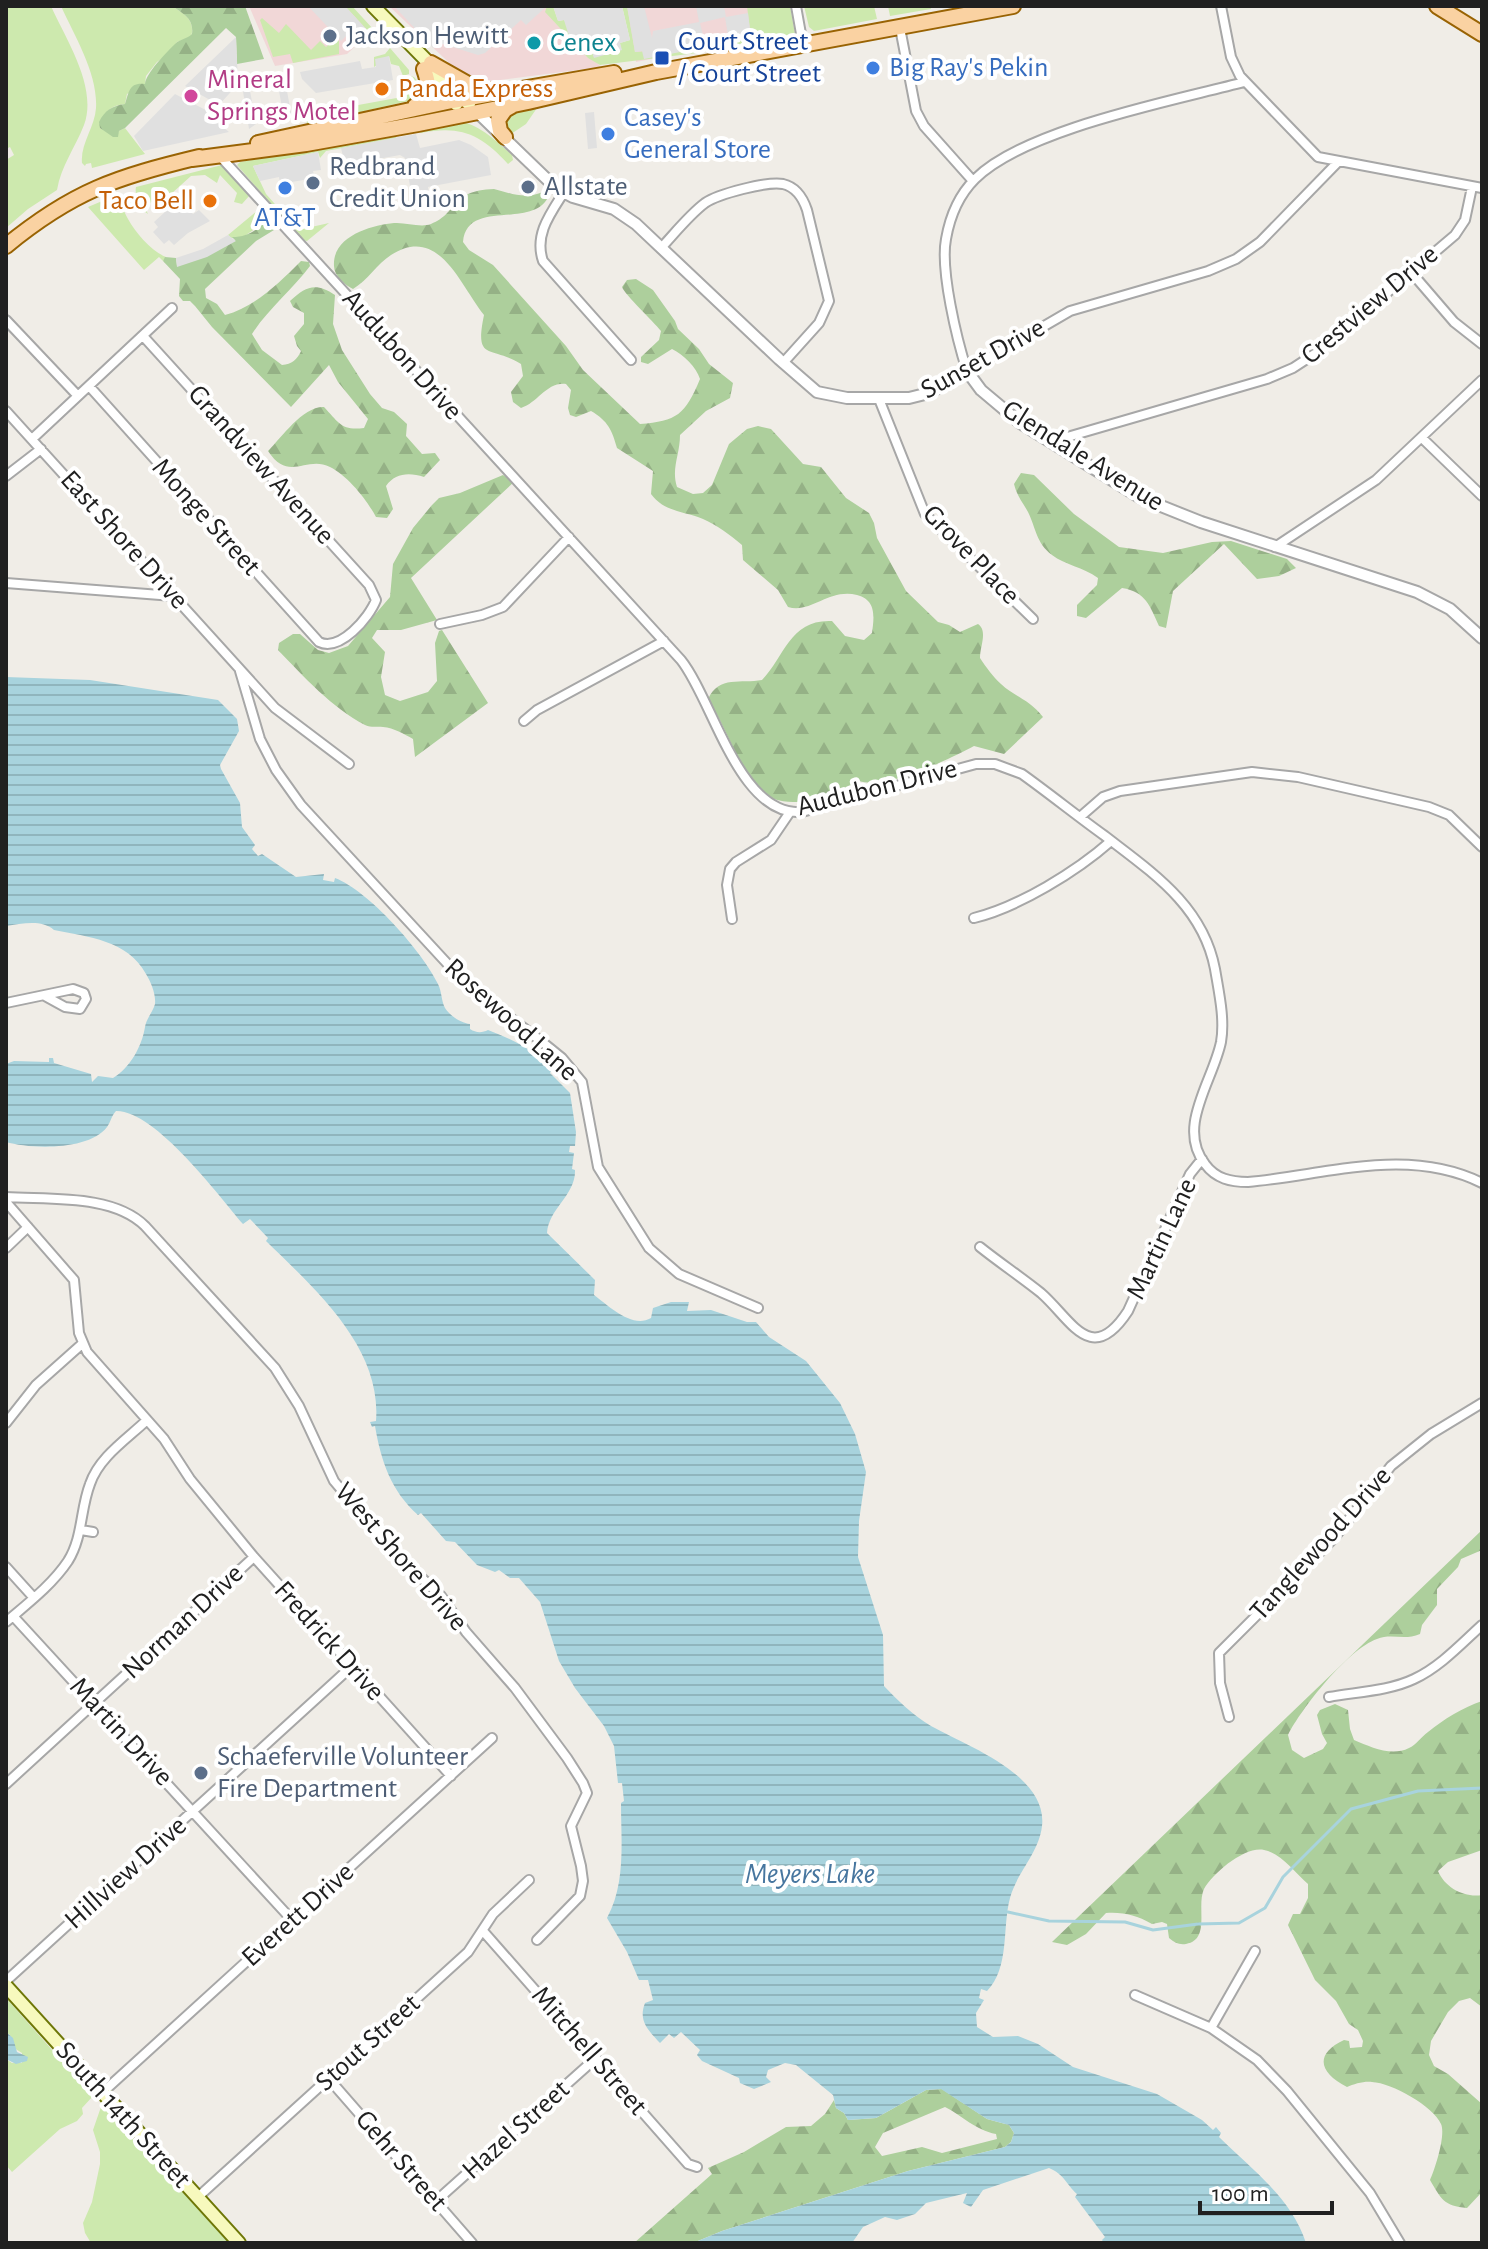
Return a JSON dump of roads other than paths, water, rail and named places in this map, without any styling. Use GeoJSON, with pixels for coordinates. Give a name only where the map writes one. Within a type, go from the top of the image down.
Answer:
{"type":"FeatureCollection","features":[{"type":"Feature","properties":{"kind":"main road"},"geometry":{"type":"LineString","coordinates":[[373,6],[465,106]]}},
{"type":"Feature","properties":{"kind":"main road"},"geometry":{"type":"LineString","coordinates":[[6,246],[46,214],[86,192],[129,175],[192,159],[410,109],[514,105],[614,81],[1012,6]]}},
{"type":"Feature","properties":{"kind":"main road"},"geometry":{"type":"LineString","coordinates":[[1437,6],[1482,34]]}},
{"type":"Feature","properties":{"kind":"main road"},"geometry":{"type":"LineString","coordinates":[[219,154],[316,142],[465,106],[506,91],[612,73],[722,60]]}},
{"type":"Feature","properties":{"kind":"main road"},"geometry":{"type":"LineString","coordinates":[[428,66],[477,89],[506,91]]}},
{"type":"Feature","properties":{"kind":"main road"},"geometry":{"type":"LineString","coordinates":[[410,109],[428,95],[428,66]]}},
{"type":"Feature","properties":{"kind":"main road"},"geometry":{"type":"LineString","coordinates":[[505,137],[498,120],[505,110],[514,105]]}},
{"type":"Feature","properties":{"kind":"main road","name":"South 14th Street"},"geometry":{"type":"LineString","coordinates":[[6,1984],[239,2243]]}},
{"type":"Feature","properties":{"kind":"street"},"geometry":{"type":"LineString","coordinates":[[796,6],[803,45]]}},
{"type":"Feature","properties":{"kind":"street"},"geometry":{"type":"LineString","coordinates":[[1221,6],[1231,57],[1244,82],[1315,154],[1338,162],[1477,188]]}},
{"type":"Feature","properties":{"kind":"street"},"geometry":{"type":"LineString","coordinates":[[900,28],[916,111],[924,126],[973,181]]}},
{"type":"Feature","properties":{"kind":"street"},"geometry":{"type":"LineString","coordinates":[[967,371],[946,275],[945,245],[952,214],[973,181],[997,161],[1066,131],[1244,82]]}},
{"type":"Feature","properties":{"kind":"street","name":"Sunset Drive"},"geometry":{"type":"LineString","coordinates":[[465,106],[505,137],[523,156]]}},
{"type":"Feature","properties":{"kind":"street","name":"Sunset Drive"},"geometry":{"type":"LineString","coordinates":[[465,106],[564,192],[614,209],[636,224],[807,386],[836,397],[879,399],[922,396],[1070,311],[1208,271],[1236,259],[1260,242],[1338,162]]}},
{"type":"Feature","properties":{"kind":"street","name":"Audubon Drive"},"geometry":{"type":"LineString","coordinates":[[219,154],[685,665],[734,760],[766,801],[790,812],[808,811],[949,771],[990,763],[1006,766],[1022,774],[1080,817],[1159,877],[1183,900],[1201,928],[1211,952],[1223,1028],[1194,1129],[1202,1159]]}},
{"type":"Feature","properties":{"kind":"street"},"geometry":{"type":"LineString","coordinates":[[661,248],[710,200],[731,192],[777,184],[793,188],[807,210],[829,301],[819,323],[783,363]]}},
{"type":"Feature","properties":{"kind":"street","name":"Crestview Drive"},"geometry":{"type":"LineString","coordinates":[[1050,442],[1253,383],[1293,368],[1316,353],[1460,229],[1477,188]]}},
{"type":"Feature","properties":{"kind":"street"},"geometry":{"type":"LineString","coordinates":[[564,192],[541,233],[539,244],[543,261],[631,360]]}},
{"type":"Feature","properties":{"kind":"street"},"geometry":{"type":"LineString","coordinates":[[1411,272],[1454,322],[1482,344]]}},
{"type":"Feature","properties":{"kind":"street"},"geometry":{"type":"LineString","coordinates":[[32,439],[172,308]]}},
{"type":"Feature","properties":{"kind":"street"},"geometry":{"type":"LineString","coordinates":[[6,320],[78,396]]}},
{"type":"Feature","properties":{"kind":"street","name":"Grandview Avenue"},"geometry":{"type":"LineString","coordinates":[[143,336],[376,596],[367,617],[340,640],[326,645]]}},
{"type":"Feature","properties":{"kind":"street","name":"Glendale Avenue"},"geometry":{"type":"LineString","coordinates":[[967,371],[988,396],[1050,442],[1151,503],[1431,598],[1457,614],[1482,638]]}},
{"type":"Feature","properties":{"kind":"street"},"geometry":{"type":"LineString","coordinates":[[1275,547],[1360,492],[1482,380]]}},
{"type":"Feature","properties":{"kind":"street","name":"Monge Street"},"geometry":{"type":"LineString","coordinates":[[89,386],[316,640],[326,645]]}},
{"type":"Feature","properties":{"kind":"street","name":"Grove Place"},"geometry":{"type":"LineString","coordinates":[[879,399],[925,514],[1033,619]]}},
{"type":"Feature","properties":{"kind":"street","name":"East Shore Drive"},"geometry":{"type":"LineString","coordinates":[[6,411],[240,671],[285,716],[349,764]]}},
{"type":"Feature","properties":{"kind":"street"},"geometry":{"type":"LineString","coordinates":[[1422,438],[1482,496]]}},
{"type":"Feature","properties":{"kind":"street"},"geometry":{"type":"LineString","coordinates":[[6,476],[41,449]]}},
{"type":"Feature","properties":{"kind":"street"},"geometry":{"type":"LineString","coordinates":[[440,624],[503,607],[569,537]]}},
{"type":"Feature","properties":{"kind":"street"},"geometry":{"type":"LineString","coordinates":[[6,583],[173,596]]}},
{"type":"Feature","properties":{"kind":"street"},"geometry":{"type":"LineString","coordinates":[[524,721],[537,710],[664,641]]}},
{"type":"Feature","properties":{"kind":"street","name":"Rosewood Lane"},"geometry":{"type":"LineString","coordinates":[[240,671],[260,739],[276,770],[301,805],[467,985],[562,1058],[582,1082],[598,1167],[649,1248],[679,1274],[758,1308]]}},
{"type":"Feature","properties":{"kind":"street"},"geometry":{"type":"LineString","coordinates":[[1080,817],[1103,797],[1120,791],[1271,772],[1429,807],[1449,815],[1482,847]]}},
{"type":"Feature","properties":{"kind":"street"},"geometry":{"type":"LineString","coordinates":[[732,919],[727,885],[730,869],[771,840],[790,812]]}},
{"type":"Feature","properties":{"kind":"street"},"geometry":{"type":"LineString","coordinates":[[974,918],[1030,894],[1111,841]]}},
{"type":"Feature","properties":{"kind":"street"},"geometry":{"type":"LineString","coordinates":[[6,1003],[45,996]]}},
{"type":"Feature","properties":{"kind":"street"},"geometry":{"type":"LineString","coordinates":[[1202,1159],[1220,1177],[1240,1182],[1405,1164],[1441,1167],[1482,1183]]}},
{"type":"Feature","properties":{"kind":"street","name":"Martin Lane"},"geometry":{"type":"LineString","coordinates":[[980,1247],[1040,1293],[1074,1330],[1089,1336],[1107,1334],[1123,1319],[1190,1174],[1202,1159]]}},
{"type":"Feature","properties":{"kind":"street"},"geometry":{"type":"LineString","coordinates":[[6,1199],[74,1280],[82,1344],[36,1385],[6,1423]]}},
{"type":"Feature","properties":{"kind":"street","name":"West Shore Drive"},"geometry":{"type":"LineString","coordinates":[[6,1199],[101,1204],[125,1211],[145,1226],[275,1368],[299,1406],[334,1481],[394,1552],[441,1596],[567,1758],[587,1793],[571,1826],[581,1866],[582,1887],[572,1907],[537,1940]]}},
{"type":"Feature","properties":{"kind":"street"},"geometry":{"type":"LineString","coordinates":[[6,1248],[28,1227]]}},
{"type":"Feature","properties":{"kind":"street","name":"Fredrick Drive"},"geometry":{"type":"LineString","coordinates":[[82,1344],[171,1448],[209,1504],[254,1557],[451,1776]]}},
{"type":"Feature","properties":{"kind":"street","name":"Tanglewood Drive"},"geometry":{"type":"LineString","coordinates":[[1229,1717],[1220,1683],[1219,1653],[1334,1538],[1391,1466],[1431,1434],[1482,1403]]}},
{"type":"Feature","properties":{"kind":"street"},"geometry":{"type":"LineString","coordinates":[[10,1619],[69,1559],[81,1530],[88,1487],[95,1472],[147,1420]]}},
{"type":"Feature","properties":{"kind":"street"},"geometry":{"type":"LineString","coordinates":[[81,1530],[93,1532]]}},
{"type":"Feature","properties":{"kind":"street","name":"Norman Drive"},"geometry":{"type":"LineString","coordinates":[[6,1784],[254,1557]]}},
{"type":"Feature","properties":{"kind":"street"},"geometry":{"type":"LineString","coordinates":[[6,1567],[34,1598]]}},
{"type":"Feature","properties":{"kind":"street","name":"Martin Drive"},"geometry":{"type":"LineString","coordinates":[[10,1619],[95,1704],[292,1920]]}},
{"type":"Feature","properties":{"kind":"street"},"geometry":{"type":"LineString","coordinates":[[1329,1697],[1417,1678],[1438,1664],[1482,1625]]}},
{"type":"Feature","properties":{"kind":"street","name":"Hillview Drive"},"geometry":{"type":"LineString","coordinates":[[6,1984],[351,1667]]}},
{"type":"Feature","properties":{"kind":"street","name":"Everett Drive"},"geometry":{"type":"LineString","coordinates":[[103,2092],[492,1738]]}},
{"type":"Feature","properties":{"kind":"street","name":"Stout Street"},"geometry":{"type":"LineString","coordinates":[[198,2197],[468,1952],[493,1914],[529,1880]]}},
{"type":"Feature","properties":{"kind":"street","name":"Mitchell Street"},"geometry":{"type":"LineString","coordinates":[[483,1931],[688,2164],[697,2167]]}},
{"type":"Feature","properties":{"kind":"street"},"geometry":{"type":"LineString","coordinates":[[1211,2028],[1255,1951]]}},
{"type":"Feature","properties":{"kind":"street"},"geometry":{"type":"LineString","coordinates":[[1135,1995],[1211,2028],[1250,2054],[1287,2091],[1370,2193],[1400,2243]]}},
{"type":"Feature","properties":{"kind":"street","name":"Hazel Street"},"geometry":{"type":"LineString","coordinates":[[436,2201],[596,2058]]}},
{"type":"Feature","properties":{"kind":"street","name":"Gehr Street"},"geometry":{"type":"LineString","coordinates":[[329,2079],[472,2243]]}},
{"type":"Feature","properties":{"kind":"water","name":"Meyers Lake"},"geometry":{"type":"Polygon","coordinates":[[[6,677],[90,680],[218,700],[237,719],[239,731],[220,765],[221,769],[240,803],[242,827],[255,845],[252,849],[258,856],[262,854],[296,877],[324,874],[323,880],[334,882],[335,878],[363,895],[420,955],[438,984],[445,1008],[450,1014],[470,1024],[472,1030],[488,1030],[530,1051],[552,1069],[550,1073],[570,1093],[576,1132],[575,1146],[570,1146],[569,1152],[574,1153],[574,1179],[552,1216],[547,1233],[595,1280],[594,1295],[621,1315],[636,1321],[651,1318],[653,1308],[671,1302],[689,1302],[687,1311],[711,1310],[756,1322],[769,1337],[806,1361],[840,1403],[855,1434],[866,1472],[858,1557],[883,1635],[884,1686],[924,1722],[984,1753],[1019,1777],[1040,1808],[1040,1836],[1010,1898],[999,1971],[987,1991],[981,1989],[979,1998],[984,2000],[976,2013],[977,2027],[993,2037],[1018,2036],[1038,2044],[1073,2067],[1157,2094],[1202,2120],[1213,2130],[1216,2127],[1221,2133],[1219,2137],[1281,2198],[1300,2227],[1306,2243],[1104,2243],[1102,2240],[1105,2237],[1075,2197],[1077,2194],[1062,2176],[1049,2168],[983,2190],[971,2207],[963,2203],[967,2193],[926,2203],[915,2214],[897,2220],[885,2217],[863,2227],[852,2243],[693,2243],[908,2171],[1005,2147],[1014,2133],[1009,2125],[987,2119],[941,2089],[926,2090],[876,2118],[848,2120],[836,2108],[833,2095],[796,2065],[785,2063],[768,2070],[766,2077],[771,2082],[754,2089],[740,2083],[739,2078],[702,2061],[697,2055],[700,2050],[681,2032],[674,2038],[669,2034],[660,2043],[648,2029],[643,2015],[645,2003],[653,2000],[648,1980],[639,1980],[607,1918],[620,1877],[621,1803],[624,1801],[622,1783],[618,1783],[614,1746],[604,1726],[559,1661],[540,1602],[519,1578],[510,1578],[499,1570],[495,1572],[477,1565],[455,1542],[446,1541],[421,1513],[418,1515],[409,1506],[394,1486],[380,1451],[375,1426],[372,1427],[370,1422],[376,1421],[375,1394],[368,1368],[341,1321],[266,1241],[268,1238],[250,1219],[243,1224],[167,1139],[132,1114],[116,1111],[98,1135],[73,1144],[44,1147],[6,1142],[6,1064],[14,1061],[49,1062],[49,1058],[53,1058],[54,1063],[91,1074],[92,1082],[98,1076],[113,1078],[134,1056],[155,1000],[150,981],[138,963],[118,947],[54,930],[43,924],[6,926],[6,677]]]}},
{"type":"Feature","properties":{"kind":"water"},"geometry":{"type":"Polygon","coordinates":[[[6,2032],[13,2038],[17,2052],[28,2057],[27,2061],[16,2064],[6,2059],[6,2032]]]}},
{"type":"Feature","properties":{"kind":"waterway"},"geometry":{"type":"LineString","coordinates":[[1008,1912],[1049,1921],[1125,1922],[1153,1930],[1239,1923],[1265,1908],[1283,1877],[1351,1809],[1418,1791],[1482,1788]]}},
{"type":"Feature","properties":{"kind":"place","name":"Jackson Hewitt"},"geometry":{"type":"Point","coordinates":[330,36]}},
{"type":"Feature","properties":{"kind":"place","name":"Cenex"},"geometry":{"type":"Point","coordinates":[534,43]}},
{"type":"Feature","properties":{"kind":"place","name":"Court Street / Court Street"},"geometry":{"type":"Point","coordinates":[662,58]}},
{"type":"Feature","properties":{"kind":"place","name":"Big Ray's Pekin"},"geometry":{"type":"Point","coordinates":[873,68]}},
{"type":"Feature","properties":{"kind":"place","name":"Panda Express"},"geometry":{"type":"Point","coordinates":[382,89]}},
{"type":"Feature","properties":{"kind":"place","name":"Mineral Springs Motel"},"geometry":{"type":"Point","coordinates":[191,96]}},
{"type":"Feature","properties":{"kind":"place","name":"Casey's General Store"},"geometry":{"type":"Point","coordinates":[608,134]}},
{"type":"Feature","properties":{"kind":"place","name":"Redbrand Credit Union"},"geometry":{"type":"Point","coordinates":[313,183]}},
{"type":"Feature","properties":{"kind":"place","name":"Allstate"},"geometry":{"type":"Point","coordinates":[528,187]}},
{"type":"Feature","properties":{"kind":"place","name":"AT&T"},"geometry":{"type":"Point","coordinates":[285,188]}},
{"type":"Feature","properties":{"kind":"place","name":"Taco Bell"},"geometry":{"type":"Point","coordinates":[210,201]}},
{"type":"Feature","properties":{"kind":"place","name":"Schaeferville Volunteer Fire Department"},"geometry":{"type":"Point","coordinates":[201,1773]}}]}
